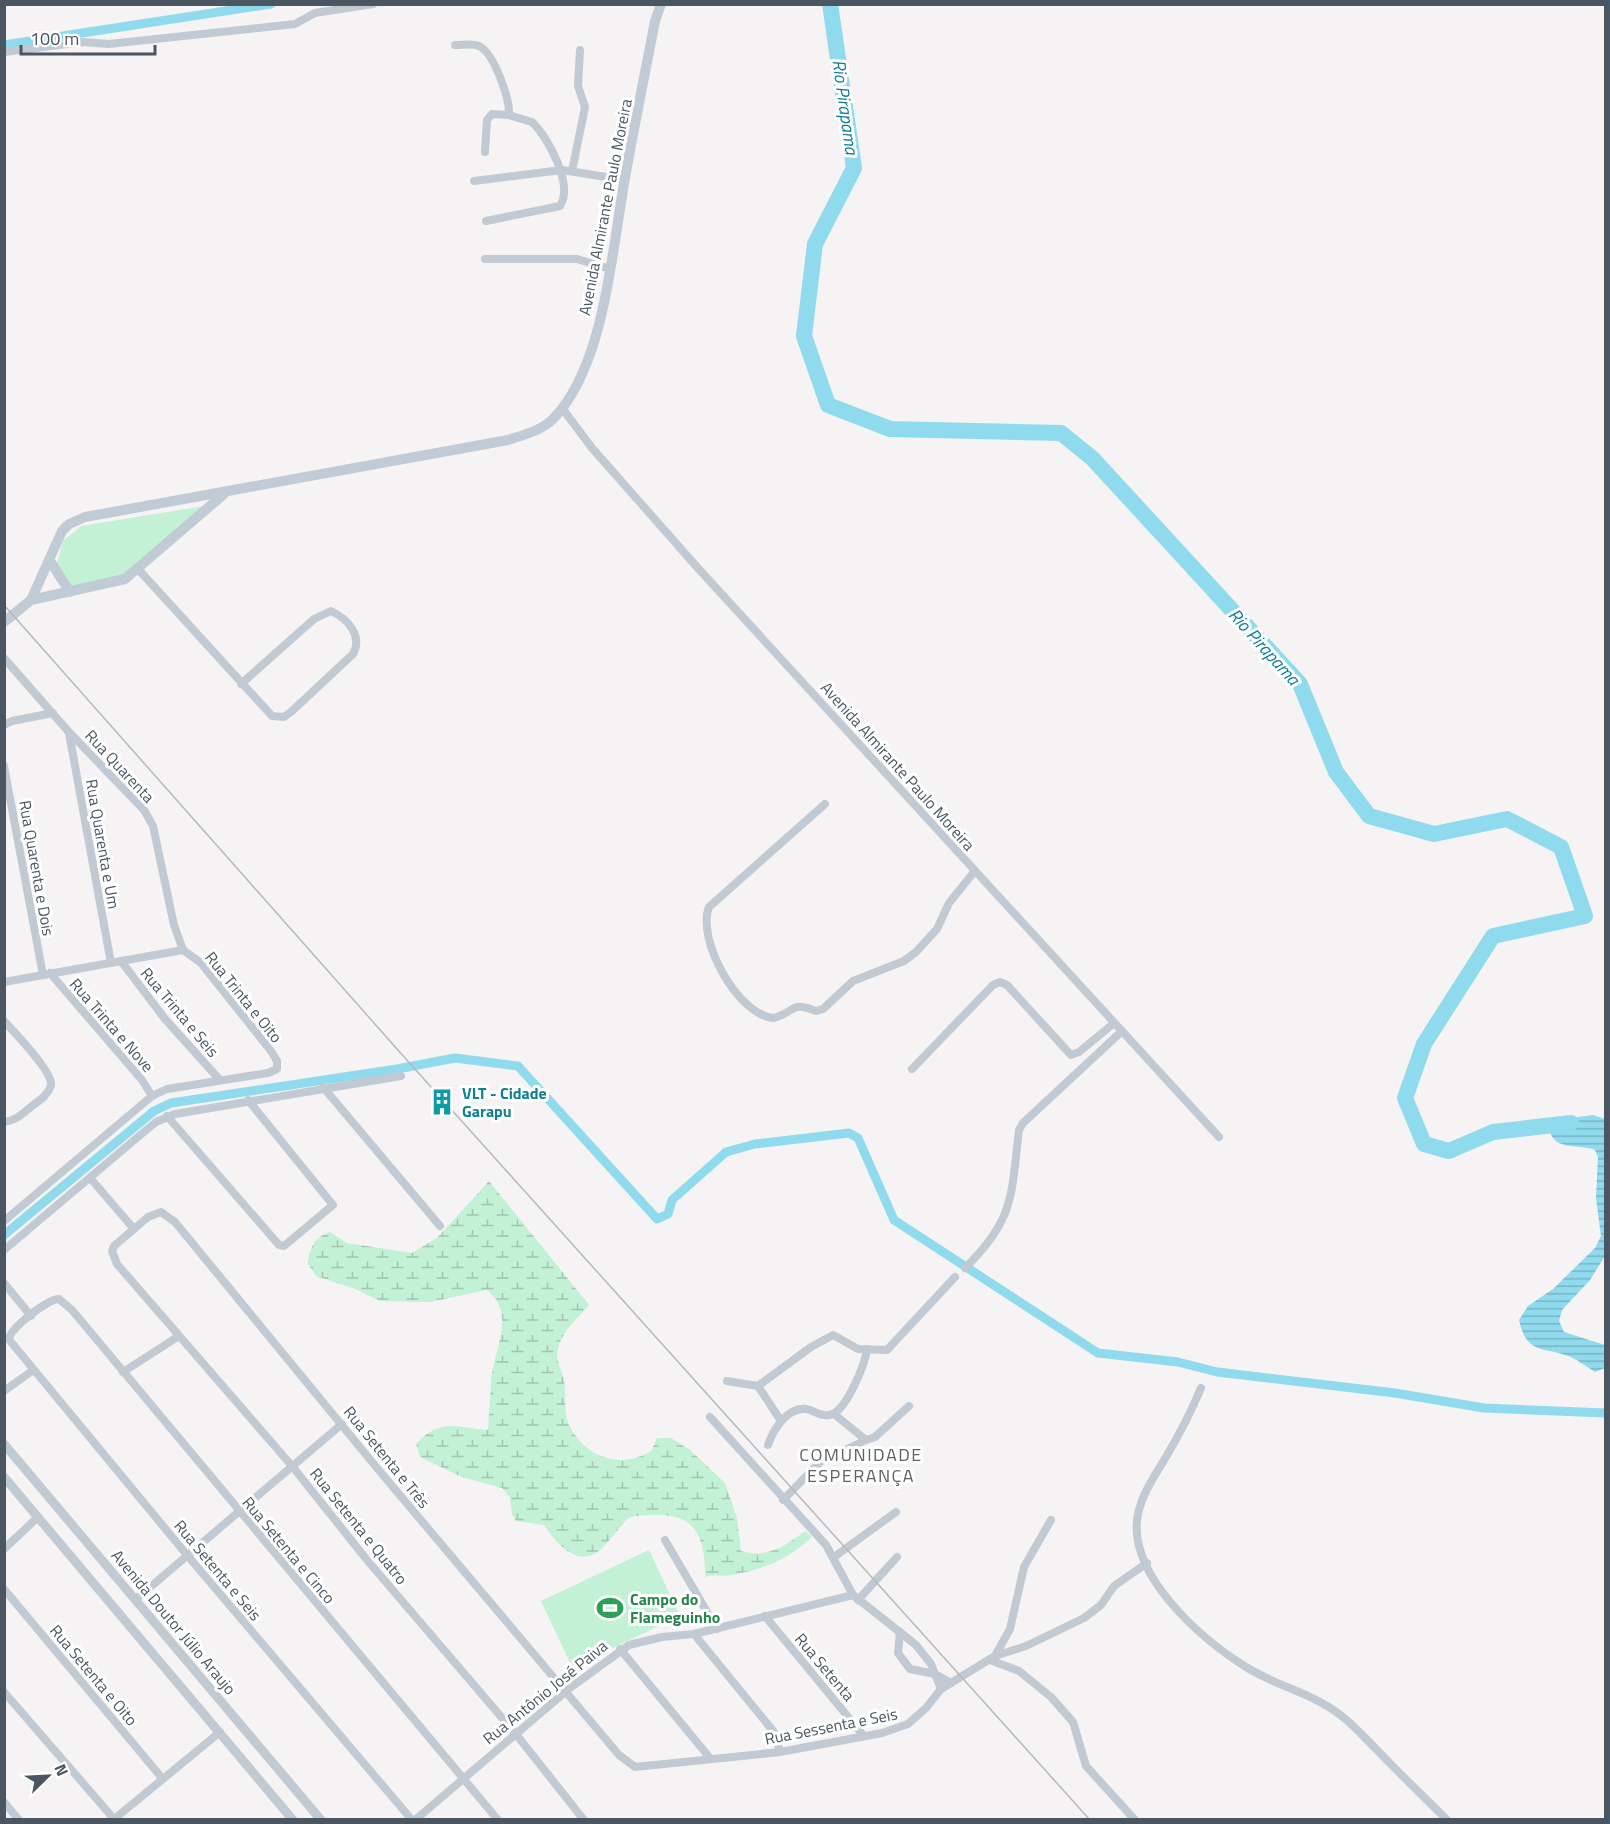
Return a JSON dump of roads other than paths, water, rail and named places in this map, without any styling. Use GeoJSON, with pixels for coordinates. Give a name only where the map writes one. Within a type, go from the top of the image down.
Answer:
{"type":"FeatureCollection","features":[{"type":"Feature","properties":{"kind":"main road","name":"Avenida Almirante Paulo Moreira"},"geometry":{"type":"LineString","coordinates":[[4,622],[31,600],[62,531],[69,524],[85,517],[224,494],[508,440],[539,429],[562,408],[587,363],[610,269],[655,21],[661,4]]}},
{"type":"Feature","properties":{"kind":"main road","name":"Avenida Almirante Paulo Moreira"},"geometry":{"type":"LineString","coordinates":[[31,600],[120,581],[138,569],[224,494]]}},
{"type":"Feature","properties":{"kind":"main road"},"geometry":{"type":"LineString","coordinates":[[50,561],[70,592]]}},
{"type":"Feature","properties":{"kind":"street"},"geometry":{"type":"LineString","coordinates":[[4,52],[83,42],[109,44],[295,24],[315,13],[373,4]]}},
{"type":"Feature","properties":{"kind":"street"},"geometry":{"type":"LineString","coordinates":[[455,45],[472,45],[483,49],[502,81],[509,115]]}},
{"type":"Feature","properties":{"kind":"street"},"geometry":{"type":"LineString","coordinates":[[572,171],[585,107],[578,86],[580,50]]}},
{"type":"Feature","properties":{"kind":"street"},"geometry":{"type":"LineString","coordinates":[[485,152],[490,116],[509,115],[526,119],[537,127],[562,170],[563,198],[560,206],[486,221]]}},
{"type":"Feature","properties":{"kind":"street"},"geometry":{"type":"LineString","coordinates":[[474,181],[562,170],[625,180]]}},
{"type":"Feature","properties":{"kind":"street"},"geometry":{"type":"LineString","coordinates":[[485,259],[577,259],[610,269]]}},
{"type":"Feature","properties":{"kind":"street","name":"Avenida Almirante Paulo Moreira"},"geometry":{"type":"LineString","coordinates":[[562,408],[592,448],[696,566],[1120,1032],[1219,1137]]}},
{"type":"Feature","properties":{"kind":"street"},"geometry":{"type":"LineString","coordinates":[[138,569],[241,684],[272,717],[285,717],[353,654],[358,642],[357,636],[337,614],[331,611],[323,614],[314,619],[241,684]]}},
{"type":"Feature","properties":{"kind":"street","name":"Rua Quarenta"},"geometry":{"type":"LineString","coordinates":[[4,658],[149,818],[156,837],[174,925],[183,950]]}},
{"type":"Feature","properties":{"kind":"street"},"geometry":{"type":"LineString","coordinates":[[4,725],[12,721],[53,713]]}},
{"type":"Feature","properties":{"kind":"street","name":"Rua Quarenta e Um"},"geometry":{"type":"LineString","coordinates":[[68,731],[111,963]]}},
{"type":"Feature","properties":{"kind":"street","name":"Rua Quarenta e Dois"},"geometry":{"type":"LineString","coordinates":[[4,766],[46,974]]}},
{"type":"Feature","properties":{"kind":"street"},"geometry":{"type":"LineString","coordinates":[[825,804],[709,908],[705,919],[712,945],[734,992],[756,1013],[774,1018],[805,1004],[816,1011],[823,1009],[853,981],[904,961],[928,941],[950,903],[974,872]]}},
{"type":"Feature","properties":{"kind":"street","name":"Rua Trinta e Seis"},"geometry":{"type":"LineString","coordinates":[[4,982],[183,950]]}},
{"type":"Feature","properties":{"kind":"street","name":"Rua Trinta e Oito"},"geometry":{"type":"LineString","coordinates":[[183,950],[201,963],[271,1051],[278,1065],[277,1069],[268,1073],[219,1079]]}},
{"type":"Feature","properties":{"kind":"street","name":"Rua Trinta e Seis"},"geometry":{"type":"LineString","coordinates":[[120,961],[165,1019],[219,1079]]}},
{"type":"Feature","properties":{"kind":"street","name":"Rua Trinta e Nove"},"geometry":{"type":"LineString","coordinates":[[46,974],[146,1084],[152,1096]]}},
{"type":"Feature","properties":{"kind":"street"},"geometry":{"type":"LineString","coordinates":[[912,1069],[993,985],[1000,982],[1006,985],[1071,1055],[1079,1052],[1113,1024]]}},
{"type":"Feature","properties":{"kind":"street"},"geometry":{"type":"LineString","coordinates":[[4,1021],[41,1065],[50,1078],[51,1086],[43,1097],[13,1121],[4,1122]]}},
{"type":"Feature","properties":{"kind":"street"},"geometry":{"type":"LineString","coordinates":[[965,1268],[996,1232],[1009,1208],[1018,1130],[1120,1032]]}},
{"type":"Feature","properties":{"kind":"street"},"geometry":{"type":"LineString","coordinates":[[4,1250],[91,1179],[145,1131],[167,1116],[323,1087],[400,1076]]}},
{"type":"Feature","properties":{"kind":"street"},"geometry":{"type":"LineString","coordinates":[[4,1221],[152,1096],[167,1089],[219,1079]]}},
{"type":"Feature","properties":{"kind":"street"},"geometry":{"type":"LineString","coordinates":[[323,1087],[440,1227]]}},
{"type":"Feature","properties":{"kind":"street"},"geometry":{"type":"LineString","coordinates":[[167,1116],[279,1245],[284,1246],[333,1205],[248,1100]]}},
{"type":"Feature","properties":{"kind":"street"},"geometry":{"type":"LineString","coordinates":[[91,1179],[134,1229]]}},
{"type":"Feature","properties":{"kind":"street","name":"Rua Setenta e Três"},"geometry":{"type":"LineString","coordinates":[[112,1251],[119,1241],[154,1213],[161,1212],[168,1215],[619,1755],[635,1767]]}},
{"type":"Feature","properties":{"kind":"street","name":"Rua Setenta e Quatro"},"geometry":{"type":"LineString","coordinates":[[112,1251],[113,1259],[121,1269],[292,1466],[367,1560],[515,1733],[584,1820]]}},
{"type":"Feature","properties":{"kind":"street"},"geometry":{"type":"LineString","coordinates":[[727,1381],[758,1386],[812,1347],[833,1335],[851,1347],[883,1351],[891,1347],[955,1277]]}},
{"type":"Feature","properties":{"kind":"street"},"geometry":{"type":"LineString","coordinates":[[4,1282],[31,1316]]}},
{"type":"Feature","properties":{"kind":"street","name":"Rua Setenta e Cinco"},"geometry":{"type":"LineString","coordinates":[[31,1316],[53,1299],[59,1299],[72,1310],[498,1820]]}},
{"type":"Feature","properties":{"kind":"street","name":"Rua Setenta e Seis"},"geometry":{"type":"LineString","coordinates":[[31,1316],[9,1335],[9,1339],[32,1371],[414,1820]]}},
{"type":"Feature","properties":{"kind":"street"},"geometry":{"type":"LineString","coordinates":[[123,1372],[179,1336]]}},
{"type":"Feature","properties":{"kind":"street"},"geometry":{"type":"LineString","coordinates":[[768,1445],[781,1421],[799,1410],[807,1409],[823,1415],[834,1414],[850,1396],[856,1377],[863,1366],[867,1349]]}},
{"type":"Feature","properties":{"kind":"street"},"geometry":{"type":"LineString","coordinates":[[4,1391],[32,1371]]}},
{"type":"Feature","properties":{"kind":"street"},"geometry":{"type":"LineString","coordinates":[[758,1386],[781,1421]]}},
{"type":"Feature","properties":{"kind":"street"},"geometry":{"type":"LineString","coordinates":[[1201,1388],[1188,1417],[1154,1477],[1138,1514],[1137,1533],[1147,1563],[1168,1600],[1198,1632],[1245,1667],[1315,1699],[1340,1714],[1447,1820]]}},
{"type":"Feature","properties":{"kind":"street"},"geometry":{"type":"LineString","coordinates":[[783,1500],[820,1462],[875,1437],[909,1406]]}},
{"type":"Feature","properties":{"kind":"street"},"geometry":{"type":"LineString","coordinates":[[834,1414],[866,1440]]}},
{"type":"Feature","properties":{"kind":"street"},"geometry":{"type":"LineString","coordinates":[[710,1417],[834,1557],[855,1597],[916,1645],[935,1674],[941,1689]]}},
{"type":"Feature","properties":{"kind":"street"},"geometry":{"type":"LineString","coordinates":[[135,1600],[342,1424]]}},
{"type":"Feature","properties":{"kind":"street","name":"Avenida Doutor Júlio Araujo"},"geometry":{"type":"LineString","coordinates":[[4,1444],[321,1820]]}},
{"type":"Feature","properties":{"kind":"street"},"geometry":{"type":"LineString","coordinates":[[4,1477],[293,1820]]}},
{"type":"Feature","properties":{"kind":"street"},"geometry":{"type":"LineString","coordinates":[[834,1557],[896,1512]]}},
{"type":"Feature","properties":{"kind":"street"},"geometry":{"type":"LineString","coordinates":[[4,1549],[38,1517]]}},
{"type":"Feature","properties":{"kind":"street"},"geometry":{"type":"LineString","coordinates":[[1051,1520],[1024,1567],[1010,1629],[993,1658],[1019,1671],[1051,1697],[1073,1722],[1086,1766],[1135,1820]]}},
{"type":"Feature","properties":{"kind":"street"},"geometry":{"type":"LineString","coordinates":[[665,1540],[717,1629]]}},
{"type":"Feature","properties":{"kind":"street"},"geometry":{"type":"LineString","coordinates":[[855,1597],[897,1557]]}},
{"type":"Feature","properties":{"kind":"street","name":"Rua Sessenta e Seis"},"geometry":{"type":"LineString","coordinates":[[635,1767],[780,1752],[882,1732],[908,1724],[926,1708],[941,1689],[993,1658],[1026,1646],[1084,1618],[1101,1605],[1123,1578],[1147,1563]]}},
{"type":"Feature","properties":{"kind":"street","name":"Rua Setenta e Oito"},"geometry":{"type":"LineString","coordinates":[[4,1589],[162,1778]]}},
{"type":"Feature","properties":{"kind":"street","name":"Rua Antônio José Paiva"},"geometry":{"type":"LineString","coordinates":[[414,1820],[515,1733],[620,1649],[640,1641],[694,1634],[855,1597]]}},
{"type":"Feature","properties":{"kind":"street","name":"Rua Setenta"},"geometry":{"type":"LineString","coordinates":[[765,1616],[863,1735]]}},
{"type":"Feature","properties":{"kind":"street"},"geometry":{"type":"LineString","coordinates":[[900,1632],[897,1647],[902,1660],[910,1669],[935,1674],[951,1683]]}},
{"type":"Feature","properties":{"kind":"street"},"geometry":{"type":"LineString","coordinates":[[694,1634],[769,1726],[778,1742],[780,1752]]}},
{"type":"Feature","properties":{"kind":"street"},"geometry":{"type":"LineString","coordinates":[[620,1649],[710,1758]]}},
{"type":"Feature","properties":{"kind":"street"},"geometry":{"type":"LineString","coordinates":[[4,1692],[113,1819],[220,1732]]}},
{"type":"Feature","properties":{"kind":"street"},"geometry":{"type":"LineString","coordinates":[[4,1802],[19,1820]]}},
{"type":"Feature","properties":{"kind":"water"},"geometry":{"type":"Polygon","coordinates":[[[1593,1115],[1605,1119],[1605,1256],[1590,1280],[1562,1310],[1559,1321],[1564,1332],[1605,1345],[1605,1368],[1595,1372],[1571,1357],[1532,1345],[1522,1331],[1519,1320],[1528,1306],[1553,1289],[1595,1248],[1601,1236],[1596,1198],[1598,1157],[1595,1150],[1560,1143],[1551,1134],[1549,1126],[1563,1119],[1593,1115]]]}},
{"type":"Feature","properties":{"kind":"waterway"},"geometry":{"type":"LineString","coordinates":[[4,45],[271,4]]}},
{"type":"Feature","properties":{"kind":"waterway","name":"Rio Pirapama"},"geometry":{"type":"LineString","coordinates":[[830,4],[854,168],[815,244],[804,336],[828,405],[890,429],[1061,433],[1092,458],[1300,684],[1336,772],[1369,816],[1434,834],[1507,819],[1561,847],[1585,916],[1493,936],[1424,1044],[1405,1098],[1424,1144],[1449,1151],[1493,1132],[1571,1123]]}},
{"type":"Feature","properties":{"kind":"waterway"},"geometry":{"type":"LineString","coordinates":[[4,1235],[154,1111],[171,1103],[455,1058],[518,1066],[657,1219],[668,1214],[672,1200],[726,1152],[755,1144],[849,1133],[858,1138],[894,1220],[1098,1353],[1178,1362],[1217,1372],[1395,1393],[1484,1408],[1606,1413]]}},
{"type":"Feature","properties":{"kind":"tram line"},"geometry":{"type":"LineString","coordinates":[[4,605],[405,1058],[1090,1820]]}},
{"type":"Feature","properties":{"kind":"place","name":"VLT - Cidade Garapu"},"geometry":{"type":"Point","coordinates":[442,1102]}},
{"type":"Feature","properties":{"kind":"place","name":"Campo do Flameguinho"},"geometry":{"type":"Point","coordinates":[610,1608]}},
{"type":"Feature","properties":{"kind":"district","name":"COMUNIDADE ESPERANÇA"},"geometry":{"type":"Point","coordinates":[861,1465]}}]}
